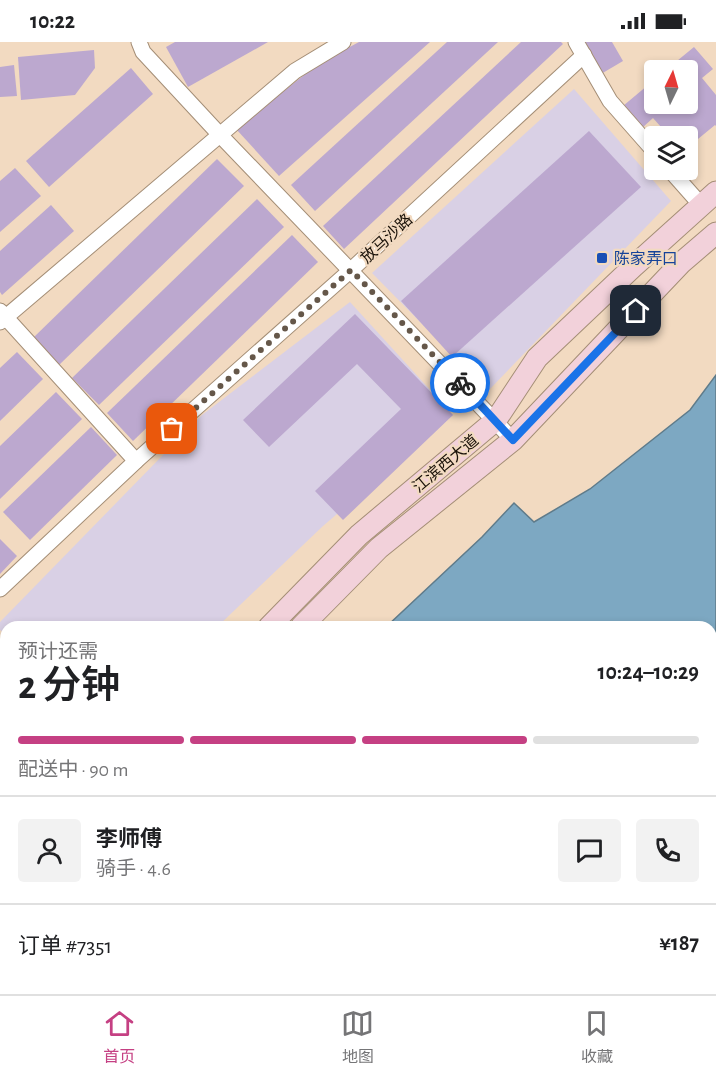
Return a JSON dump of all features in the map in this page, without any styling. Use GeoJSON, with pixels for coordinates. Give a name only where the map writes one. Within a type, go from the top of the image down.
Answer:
{"type":"FeatureCollection","features":[{"type":"Feature","properties":{"kind":"main road","name":"江滨西大道"},"geometry":{"type":"LineString","coordinates":[[275,621],[359,536],[496,420],[537,358],[709,198]]}},
{"type":"Feature","properties":{"kind":"main road","name":"江滨西大道"},"geometry":{"type":"LineString","coordinates":[[307,621],[379,548],[513,440],[681,263],[716,233]]}},
{"type":"Feature","properties":{"kind":"street"},"geometry":{"type":"LineString","coordinates":[[139,42],[143,52],[220,135],[513,440]]}},
{"type":"Feature","properties":{"kind":"street"},"geometry":{"type":"LineString","coordinates":[[136,461],[2,317],[295,71],[343,42]]}},
{"type":"Feature","properties":{"kind":"street"},"geometry":{"type":"LineString","coordinates":[[576,42],[609,101],[644,141]]}},
{"type":"Feature","properties":{"kind":"street","name":"放马沙路"},"geometry":{"type":"LineString","coordinates":[[0,589],[136,461],[351,270],[584,55]]}},
{"type":"Feature","properties":{"kind":"street"},"geometry":{"type":"LineString","coordinates":[[684,180],[709,198]]}},
{"type":"Feature","properties":{"kind":"shaded area"},"geometry":{"type":"Polygon","coordinates":[[[574,89],[644,170],[644,180],[653,180],[671,201],[488,391],[372,273],[574,89]]]}},
{"type":"Feature","properties":{"kind":"shaded area"},"geometry":{"type":"Polygon","coordinates":[[[350,302],[453,415],[323,526],[223,621],[1,621],[202,415],[350,302]]]}},
{"type":"Feature","properties":{"kind":"water"},"geometry":{"type":"Polygon","coordinates":[[[716,375],[716,621],[392,621],[482,537],[514,503],[534,522],[590,489],[690,410],[716,375]]]}},
{"type":"Feature","properties":{"kind":"building"},"geometry":{"type":"Polygon","coordinates":[[[175,42],[268,42],[188,87],[166,47],[175,42]]]}},
{"type":"Feature","properties":{"kind":"building"},"geometry":{"type":"Polygon","coordinates":[[[359,42],[430,42],[279,176],[236,129],[318,64],[359,42]]]}},
{"type":"Feature","properties":{"kind":"building"},"geometry":{"type":"Polygon","coordinates":[[[447,42],[498,42],[315,211],[291,185],[447,42]]]}},
{"type":"Feature","properties":{"kind":"building"},"geometry":{"type":"Polygon","coordinates":[[[521,42],[561,42],[563,44],[344,249],[323,226],[521,42]]]}},
{"type":"Feature","properties":{"kind":"building"},"geometry":{"type":"Polygon","coordinates":[[[582,42],[612,42],[623,61],[601,74],[582,42]]]}},
{"type":"Feature","properties":{"kind":"building"},"geometry":{"type":"Polygon","coordinates":[[[694,47],[713,69],[702,78],[716,95],[716,126],[698,139],[698,126],[660,126],[653,118],[642,128],[623,106],[644,88],[644,114],[698,114],[698,60],[678,60],[694,47]]]}},
{"type":"Feature","properties":{"kind":"building"},"geometry":{"type":"Polygon","coordinates":[[[94,50],[95,68],[75,95],[21,100],[18,57],[94,50]]]}},
{"type":"Feature","properties":{"kind":"building"},"geometry":{"type":"Polygon","coordinates":[[[14,65],[17,96],[0,97],[0,67],[14,65]]]}},
{"type":"Feature","properties":{"kind":"building"},"geometry":{"type":"Polygon","coordinates":[[[131,68],[153,94],[49,187],[26,161],[131,68]]]}},
{"type":"Feature","properties":{"kind":"building"},"geometry":{"type":"Polygon","coordinates":[[[589,131],[641,187],[452,357],[401,301],[589,131]]]}},
{"type":"Feature","properties":{"kind":"building"},"geometry":{"type":"Polygon","coordinates":[[[217,159],[244,186],[59,365],[33,338],[217,159]]]}},
{"type":"Feature","properties":{"kind":"building"},"geometry":{"type":"Polygon","coordinates":[[[15,168],[41,196],[0,232],[0,181],[15,168]]]}},
{"type":"Feature","properties":{"kind":"building"},"geometry":{"type":"Polygon","coordinates":[[[257,199],[284,227],[99,405],[72,378],[257,199]]]}},
{"type":"Feature","properties":{"kind":"building"},"geometry":{"type":"Polygon","coordinates":[[[51,205],[74,231],[2,295],[0,292],[0,251],[51,205]]]}},
{"type":"Feature","properties":{"kind":"building"},"geometry":{"type":"Polygon","coordinates":[[[292,235],[318,262],[133,441],[107,413],[292,235]]]}},
{"type":"Feature","properties":{"kind":"building"},"geometry":{"type":"Polygon","coordinates":[[[355,314],[453,415],[343,520],[315,491],[401,409],[357,364],[269,447],[243,420],[355,314]]]}},
{"type":"Feature","properties":{"kind":"building"},"geometry":{"type":"Polygon","coordinates":[[[17,352],[43,379],[0,421],[0,368],[17,352]]]}},
{"type":"Feature","properties":{"kind":"building"},"geometry":{"type":"Polygon","coordinates":[[[56,392],[82,419],[0,499],[0,446],[56,392]]]}},
{"type":"Feature","properties":{"kind":"building"},"geometry":{"type":"Polygon","coordinates":[[[91,427],[117,455],[30,540],[3,512],[91,427]]]}},
{"type":"Feature","properties":{"kind":"building"},"geometry":{"type":"Polygon","coordinates":[[[0,539],[17,556],[0,574],[0,539]]]}},
{"type":"Feature","properties":{"kind":"way so far"},"geometry":{"type":"LineString","coordinates":[[172,429],[351,270],[460,383]]}},
{"type":"Feature","properties":{"kind":"place","name":"陈家弄口"},"geometry":{"type":"Point","coordinates":[602,258]}},
{"type":"Feature","properties":{"kind":"route"},"geometry":{"type":"LineString","coordinates":[[460,383],[513,440],[636,311]]}}]}
